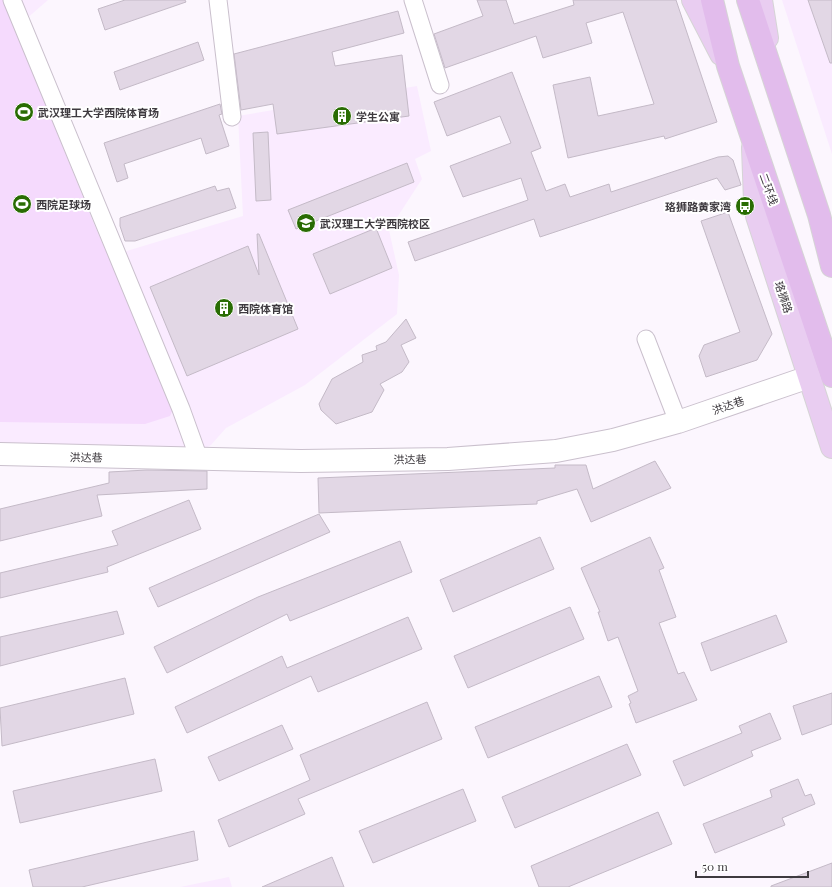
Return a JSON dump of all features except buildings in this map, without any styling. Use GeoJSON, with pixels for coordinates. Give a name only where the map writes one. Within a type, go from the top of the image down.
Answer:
{"type":"FeatureCollection","features":[{"type":"Feature","properties":{"kind":"highway","name":"二环线"},"geometry":{"type":"LineString","coordinates":[[712,0],[728,66],[753,145],[832,376]]}},
{"type":"Feature","properties":{"kind":"highway"},"geometry":{"type":"LineString","coordinates":[[748,0],[819,215],[832,266]]}},
{"type":"Feature","properties":{"kind":"main road"},"geometry":{"type":"LineString","coordinates":[[693,0],[728,66]]}},
{"type":"Feature","properties":{"kind":"main road"},"geometry":{"type":"LineString","coordinates":[[761,0],[773,74]]}},
{"type":"Feature","properties":{"kind":"main road","name":"珞狮路"},"geometry":{"type":"LineString","coordinates":[[753,145],[757,216],[832,447]]}},
{"type":"Feature","properties":{"kind":"main road"},"geometry":{"type":"LineString","coordinates":[[819,215],[832,244]]}},
{"type":"Feature","properties":{"kind":"street"},"geometry":{"type":"LineString","coordinates":[[12,0],[180,409],[199,459]]}},
{"type":"Feature","properties":{"kind":"street"},"geometry":{"type":"LineString","coordinates":[[218,0],[232,117]]}},
{"type":"Feature","properties":{"kind":"street"},"geometry":{"type":"LineString","coordinates":[[413,0],[440,85]]}},
{"type":"Feature","properties":{"kind":"street"},"geometry":{"type":"LineString","coordinates":[[646,339],[678,422]]}},
{"type":"Feature","properties":{"kind":"street","name":"洪达巷"},"geometry":{"type":"LineString","coordinates":[[0,454],[199,459],[448,459],[556,451],[613,440],[678,422],[809,377]]}},
{"type":"Feature","properties":{"kind":"shaded area","name":"武汉理工大学西院校区"},"geometry":{"type":"Polygon","coordinates":[[[0,0],[48,0],[25,20],[120,253],[243,216],[238,116],[417,86],[431,151],[415,159],[422,179],[389,230],[399,275],[397,314],[305,385],[226,428],[211,445],[187,459],[0,454],[0,0]]]}},
{"type":"Feature","properties":{"kind":"shaded area","name":"武汉理工大学西院体育场"},"geometry":{"type":"Polygon","coordinates":[[[0,0],[3,0],[94,224],[174,407],[170,416],[145,424],[0,422],[0,0]]]}},
{"type":"Feature","properties":{"kind":"shaded area"},"geometry":{"type":"Polygon","coordinates":[[[782,0],[832,0],[832,154],[782,0]]]}},
{"type":"Feature","properties":{"kind":"shaded area"},"geometry":{"type":"Polygon","coordinates":[[[229,877],[232,887],[180,887],[229,877]]]}},
{"type":"Feature","properties":{"kind":"place","name":"武汉理工大学西院体育场"},"geometry":{"type":"Point","coordinates":[24,112]}},
{"type":"Feature","properties":{"kind":"place","name":"学生公寓"},"geometry":{"type":"Point","coordinates":[342,116]}},
{"type":"Feature","properties":{"kind":"place","name":"西院足球场"},"geometry":{"type":"Point","coordinates":[22,204]}},
{"type":"Feature","properties":{"kind":"place","name":"珞狮路黄家湾"},"geometry":{"type":"Point","coordinates":[745,206]}},
{"type":"Feature","properties":{"kind":"place","name":"武汉理工大学西院校区"},"geometry":{"type":"Point","coordinates":[306,223]}},
{"type":"Feature","properties":{"kind":"place","name":"西院体育馆"},"geometry":{"type":"Point","coordinates":[224,308]}}]}
